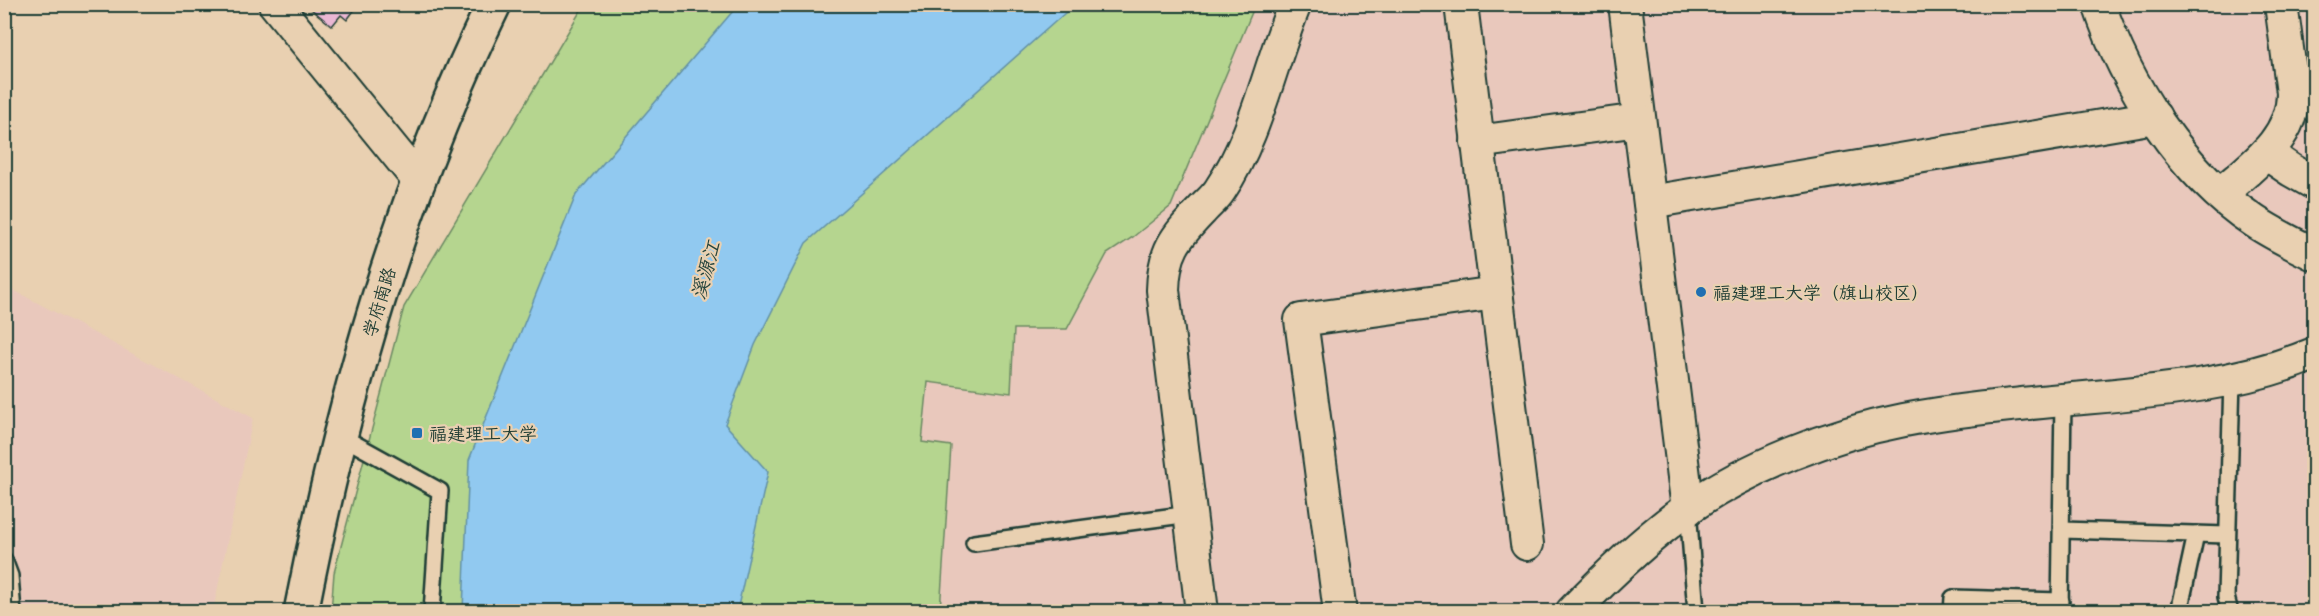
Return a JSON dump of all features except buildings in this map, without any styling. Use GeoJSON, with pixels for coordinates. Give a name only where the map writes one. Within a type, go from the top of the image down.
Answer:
{"type":"FeatureCollection","features":[{"type":"Feature","properties":{"kind":"main road","name":"学府南路"},"geometry":{"type":"LineString","coordinates":[[301,612],[339,435],[392,258],[419,181],[475,42],[494,4]]}},
{"type":"Feature","properties":{"kind":"street"},"geometry":{"type":"LineString","coordinates":[[275,4],[419,181]]}},
{"type":"Feature","properties":{"kind":"street"},"geometry":{"type":"LineString","coordinates":[[1202,612],[1163,290],[1164,268],[1168,251],[1219,192],[1234,166],[1248,136],[1295,4]]}},
{"type":"Feature","properties":{"kind":"street"},"geometry":{"type":"LineString","coordinates":[[1461,4],[1527,544]]}},
{"type":"Feature","properties":{"kind":"street"},"geometry":{"type":"LineString","coordinates":[[1625,4],[1688,509]]}},
{"type":"Feature","properties":{"kind":"street"},"geometry":{"type":"LineString","coordinates":[[2099,4],[2109,35],[2128,76],[2155,117],[2197,171],[2220,194],[2253,221],[2314,254]]}},
{"type":"Feature","properties":{"kind":"street"},"geometry":{"type":"LineString","coordinates":[[2220,194],[2266,153],[2282,134],[2293,106],[2281,4]]}},
{"type":"Feature","properties":{"kind":"street"},"geometry":{"type":"LineString","coordinates":[[1650,202],[2155,117]]}},
{"type":"Feature","properties":{"kind":"street"},"geometry":{"type":"LineString","coordinates":[[1478,142],[1639,120]]}},
{"type":"Feature","properties":{"kind":"street"},"geometry":{"type":"LineString","coordinates":[[2266,153],[2314,183]]}},
{"type":"Feature","properties":{"kind":"street"},"geometry":{"type":"LineString","coordinates":[[1340,612],[1301,320],[1496,293]]}},
{"type":"Feature","properties":{"kind":"street"},"geometry":{"type":"LineString","coordinates":[[1572,612],[1638,548],[1688,509],[1765,466],[1806,448],[1902,420],[1948,412],[2153,392],[2232,379],[2285,366],[2314,354]]}},
{"type":"Feature","properties":{"kind":"lane"},"geometry":{"type":"LineString","coordinates":[[2230,612],[2226,597],[2232,379]]}},
{"type":"Feature","properties":{"kind":"lane"},"geometry":{"type":"LineString","coordinates":[[1952,612],[1953,597],[2061,606],[2063,400]]}},
{"type":"Feature","properties":{"kind":"lane"},"geometry":{"type":"LineString","coordinates":[[339,435],[440,492],[432,612]]}},
{"type":"Feature","properties":{"kind":"lane"},"geometry":{"type":"LineString","coordinates":[[1688,509],[1696,612]]}},
{"type":"Feature","properties":{"kind":"lane"},"geometry":{"type":"LineString","coordinates":[[974,543],[1190,514]]}},
{"type":"Feature","properties":{"kind":"lane"},"geometry":{"type":"LineString","coordinates":[[2061,530],[2227,535]]}},
{"type":"Feature","properties":{"kind":"lane"},"geometry":{"type":"LineString","coordinates":[[2179,612],[2196,534]]}},
{"type":"Feature","properties":{"kind":"lane"},"geometry":{"type":"LineString","coordinates":[[4,560],[10,576],[13,612]]}},
{"type":"Feature","properties":{"kind":"shaded area","name":"福建理工大学（旗山校区）"},"geometry":{"type":"Polygon","coordinates":[[[1255,5],[2314,5],[2314,611],[940,611],[951,446],[922,442],[928,381],[1014,329],[1067,329],[1107,254],[1133,237],[1171,206],[1255,5]]]}},
{"type":"Feature","properties":{"kind":"shaded area"},"geometry":{"type":"Polygon","coordinates":[[[4,285],[253,418],[213,611],[5,611],[4,285]]]}},
{"type":"Feature","properties":{"kind":"green space"},"geometry":{"type":"Polygon","coordinates":[[[584,5],[1255,5],[1171,206],[1133,237],[1107,254],[1067,329],[1014,329],[1011,393],[928,382],[922,442],[951,446],[940,611],[331,612],[334,573],[404,307],[584,5]]]}},
{"type":"Feature","properties":{"kind":"water","name":"溪源江"},"geometry":{"type":"Polygon","coordinates":[[[739,4],[1074,5],[806,243],[755,345],[725,424],[768,472],[737,611],[463,611],[469,460],[576,195],[739,4]]]}},
{"type":"Feature","properties":{"kind":"place","name":"福建理工大学（旗山校区）"},"geometry":{"type":"Point","coordinates":[1701,292]}},
{"type":"Feature","properties":{"kind":"place","name":"福建理工大学"},"geometry":{"type":"Point","coordinates":[417,433]}}]}
